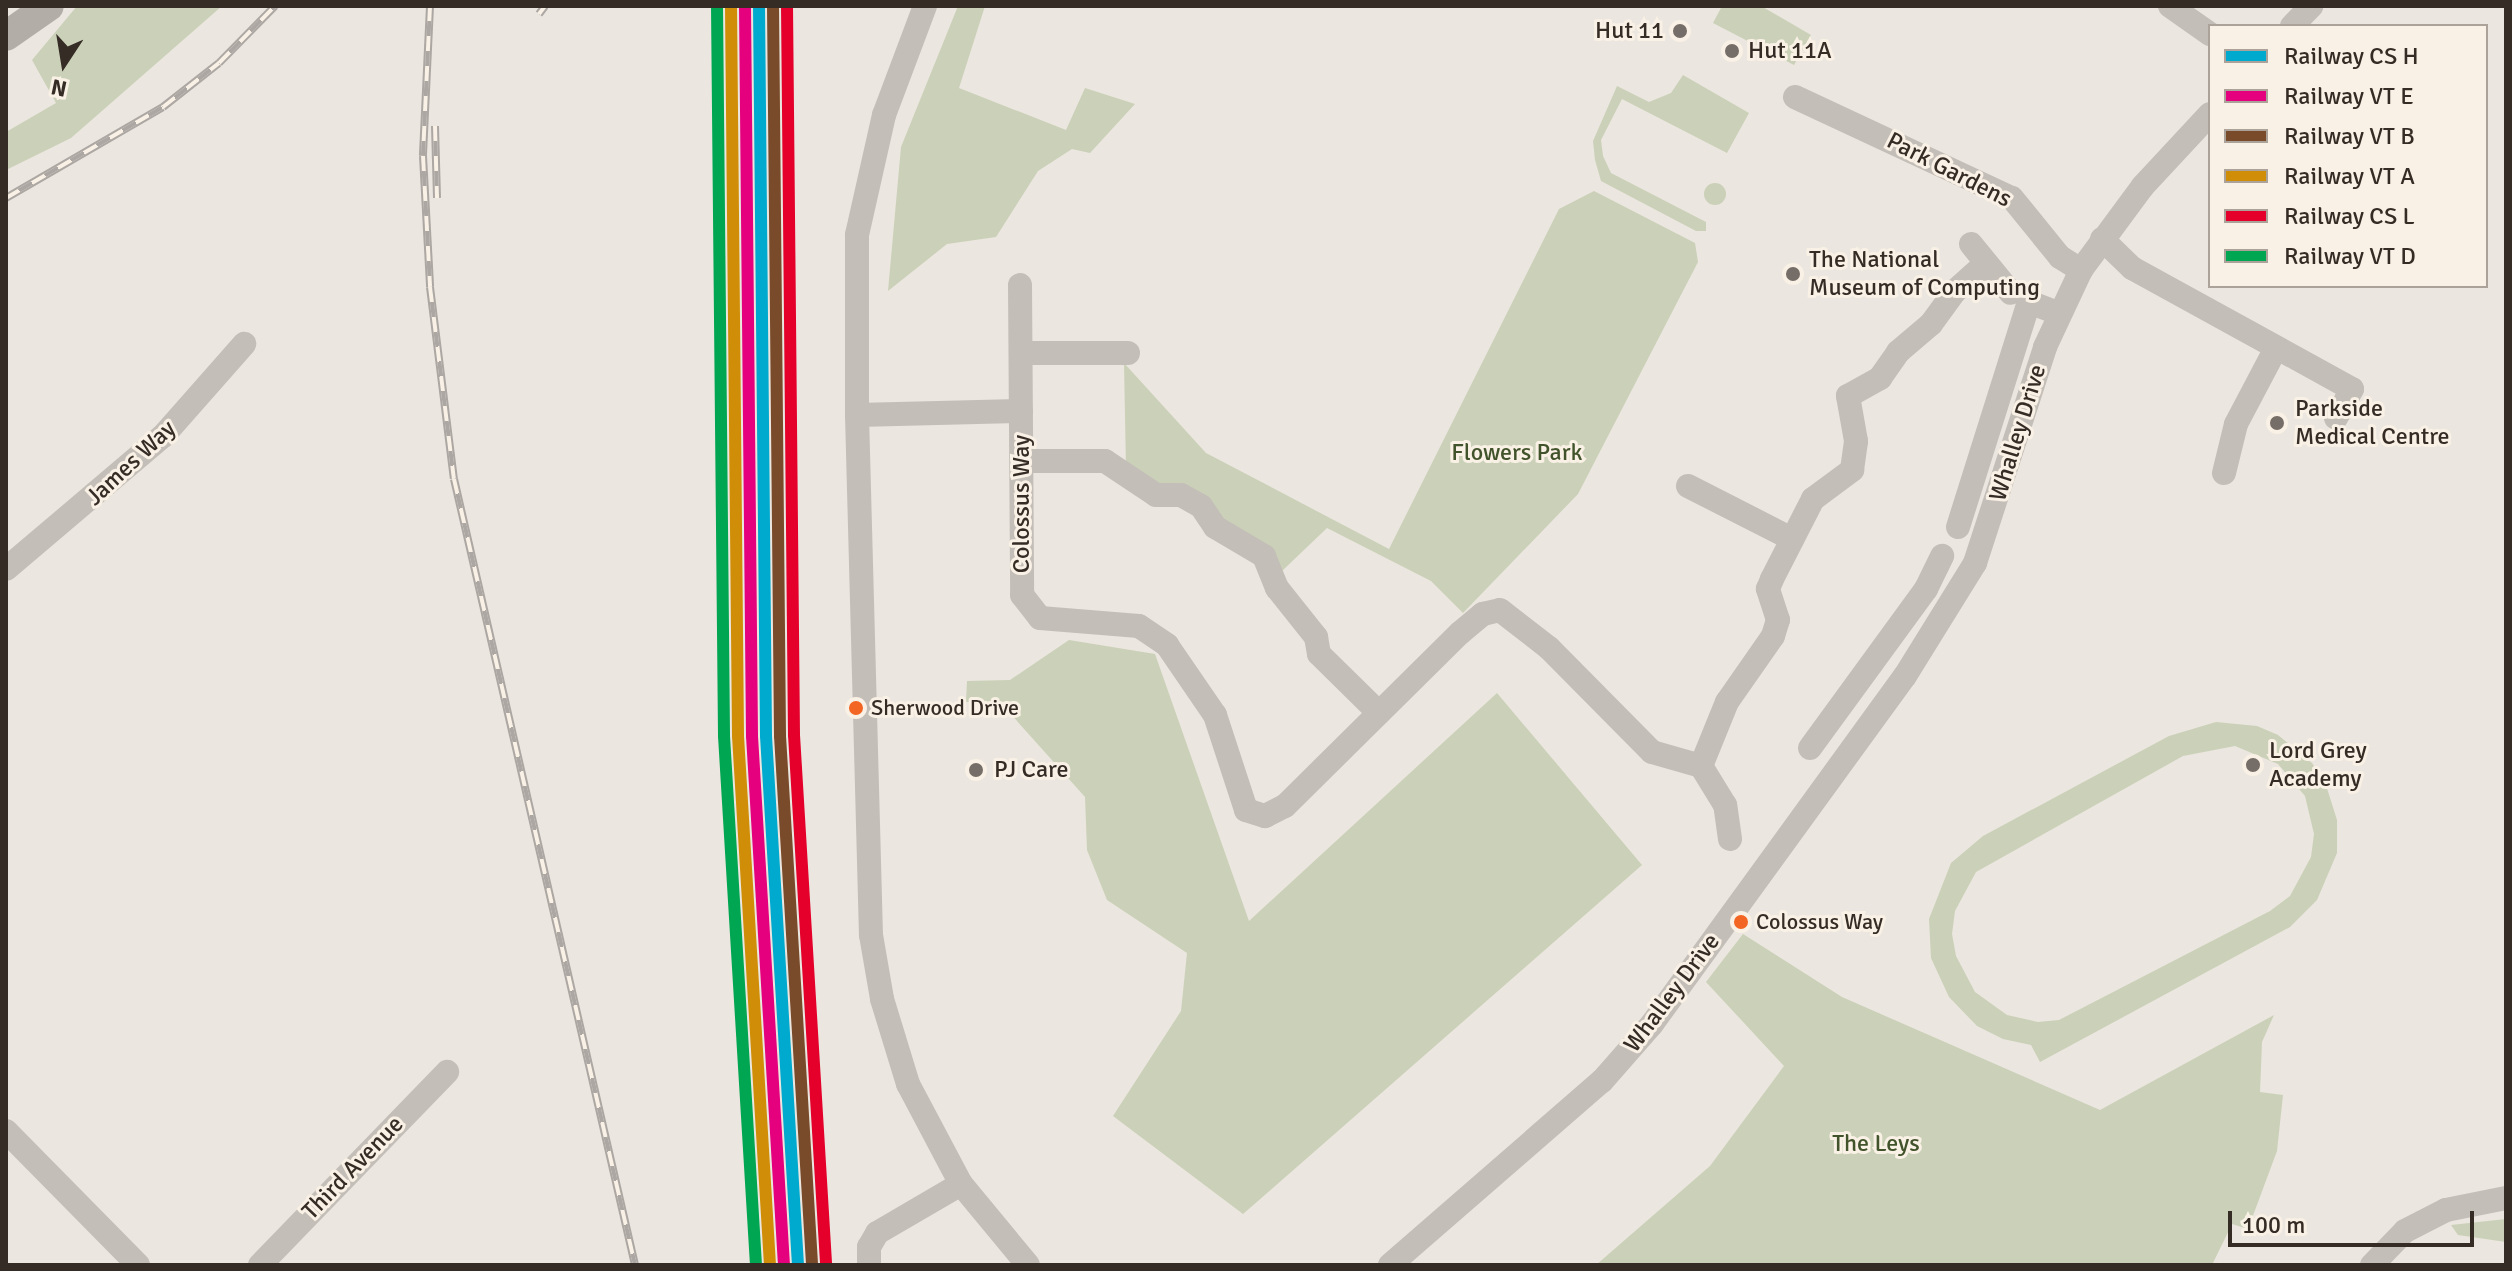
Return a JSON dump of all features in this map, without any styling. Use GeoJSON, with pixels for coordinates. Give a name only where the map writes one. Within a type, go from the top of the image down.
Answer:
{"type":"FeatureCollection","features":[{"type":"Feature","properties":{"kind":"main road"},"geometry":{"type":"LineString","coordinates":[[6,36],[49,6]]}},
{"type":"Feature","properties":{"kind":"street"},"geometry":{"type":"LineString","coordinates":[[925,6],[884,115],[857,235],[857,415],[871,935],[882,999],[908,1084],[961,1184],[1028,1265]]}},
{"type":"Feature","properties":{"kind":"street"},"geometry":{"type":"LineString","coordinates":[[2170,6],[2208,33]]}},
{"type":"Feature","properties":{"kind":"street"},"geometry":{"type":"LineString","coordinates":[[2294,24],[2311,6]]}},
{"type":"Feature","properties":{"kind":"street","name":"Park Gardens"},"geometry":{"type":"LineString","coordinates":[[1795,97],[2012,198],[2060,257],[2081,270]]}},
{"type":"Feature","properties":{"kind":"street","name":"Whalley Drive"},"geometry":{"type":"LineString","coordinates":[[1390,1265],[1602,1081],[1652,1024],[1905,676],[1975,563],[2058,313],[2081,270],[2102,239],[2208,116]]}},
{"type":"Feature","properties":{"kind":"street"},"geometry":{"type":"LineString","coordinates":[[2102,239],[2132,268],[2352,389],[2336,418]]}},
{"type":"Feature","properties":{"kind":"street"},"geometry":{"type":"LineString","coordinates":[[1730,839],[1725,805],[1701,766],[1727,702],[1773,636],[1778,620],[1768,589],[1792,539],[1813,499],[1852,470],[1856,441],[1848,396],[1880,378],[1898,352],[1931,324],[1978,254],[2020,298],[2058,313]]}},
{"type":"Feature","properties":{"kind":"street","name":"Colossus Way"},"geometry":{"type":"LineString","coordinates":[[1020,285],[1022,595],[1029,608],[1052,620],[1139,626],[1167,645],[1215,715],[1246,810],[1265,816],[1285,806],[1471,624],[1500,610],[1549,648],[1652,752],[1701,766]]}},
{"type":"Feature","properties":{"kind":"street","name":"Whalley Drive"},"geometry":{"type":"LineString","coordinates":[[1958,527],[2020,298]]}},
{"type":"Feature","properties":{"kind":"street","name":"James Way"},"geometry":{"type":"LineString","coordinates":[[6,569],[163,436],[244,344]]}},
{"type":"Feature","properties":{"kind":"street"},"geometry":{"type":"LineString","coordinates":[[2224,473],[2236,424],[2276,348]]}},
{"type":"Feature","properties":{"kind":"street"},"geometry":{"type":"LineString","coordinates":[[1022,353],[1128,353]]}},
{"type":"Feature","properties":{"kind":"street"},"geometry":{"type":"LineString","coordinates":[[857,415],[1021,411]]}},
{"type":"Feature","properties":{"kind":"street"},"geometry":{"type":"LineString","coordinates":[[1023,461],[1105,461],[1156,495],[1181,495],[1201,506],[1215,527],[1264,556],[1277,588],[1316,637],[1319,654],[1379,713]]}},
{"type":"Feature","properties":{"kind":"street"},"geometry":{"type":"LineString","coordinates":[[1688,486],[1792,539]]}},
{"type":"Feature","properties":{"kind":"street"},"geometry":{"type":"LineString","coordinates":[[1810,748],[1926,589],[1942,556]]}},
{"type":"Feature","properties":{"kind":"street"},"geometry":{"type":"LineString","coordinates":[[1878,655],[1905,676]]}},
{"type":"Feature","properties":{"kind":"street","name":"Third Avenue"},"geometry":{"type":"LineString","coordinates":[[260,1265],[447,1072]]}},
{"type":"Feature","properties":{"kind":"street"},"geometry":{"type":"LineString","coordinates":[[6,1131],[138,1265]]}},
{"type":"Feature","properties":{"kind":"street"},"geometry":{"type":"LineString","coordinates":[[869,1265],[869,1247],[877,1233],[961,1184]]}},
{"type":"Feature","properties":{"kind":"street"},"geometry":{"type":"LineString","coordinates":[[2372,1265],[2405,1231],[2446,1210],[2506,1198]]}},
{"type":"Feature","properties":{"kind":"green space"},"geometry":{"type":"Polygon","coordinates":[[[77,6],[222,6],[71,138],[6,170],[6,132],[56,103],[32,60],[77,6]]]}},
{"type":"Feature","properties":{"kind":"green space"},"geometry":{"type":"Polygon","coordinates":[[[958,6],[985,6],[959,88],[1066,130],[1085,88],[1135,104],[1090,153],[1072,149],[1038,171],[996,237],[947,244],[888,291],[901,147],[958,6]]]}},
{"type":"Feature","properties":{"kind":"green space"},"geometry":{"type":"Polygon","coordinates":[[[1722,6],[1761,6],[1811,35],[1794,65],[1713,23],[1722,6]]]}},
{"type":"Feature","properties":{"kind":"green space"},"geometry":{"type":"Polygon","coordinates":[[[1683,75],[1749,113],[1727,153],[1622,99],[1601,140],[1603,156],[1611,173],[1706,222],[1706,231],[1696,231],[1601,181],[1595,160],[1593,141],[1617,86],[1649,102],[1671,93],[1683,75]]]}},
{"type":"Feature","properties":{"kind":"green space"},"geometry":{"type":"Polygon","coordinates":[[[1715,183],[1723,186],[1726,194],[1723,202],[1715,205],[1707,202],[1704,194],[1707,186],[1715,183]]]}},
{"type":"Feature","properties":{"kind":"green space","name":"Flowers Park"},"geometry":{"type":"Polygon","coordinates":[[[1594,191],[1695,243],[1698,262],[1578,494],[1463,613],[1431,581],[1327,528],[1282,571],[1126,469],[1124,363],[1206,453],[1389,549],[1559,209],[1594,191]]]}},
{"type":"Feature","properties":{"kind":"green space"},"geometry":{"type":"Polygon","coordinates":[[[1069,640],[1155,654],[1249,921],[1497,693],[1642,865],[1243,1214],[1113,1116],[1181,1011],[1187,953],[1107,900],[1087,850],[1085,797],[1000,702],[966,702],[967,681],[1010,680],[1069,640]]]}},
{"type":"Feature","properties":{"kind":"green space"},"geometry":{"type":"Polygon","coordinates":[[[2216,722],[2257,726],[2278,735],[2312,763],[2325,782],[2337,820],[2337,853],[2317,900],[2290,927],[2040,1062],[2031,1045],[2003,1039],[1977,1026],[1949,997],[1931,958],[1929,919],[1951,863],[1983,836],[2169,736],[2216,722]],[[2235,746],[2183,756],[1976,872],[1955,911],[1952,934],[1956,956],[1975,992],[2007,1015],[2038,1022],[2059,1020],[2270,911],[2290,896],[2311,857],[2314,834],[2305,796],[2278,764],[2235,746]]]}},
{"type":"Feature","properties":{"kind":"green space","name":"The Leys"},"geometry":{"type":"Polygon","coordinates":[[[1743,934],[1842,997],[2100,1110],[2274,1015],[2262,1042],[2260,1092],[2283,1095],[2277,1151],[2248,1229],[2232,1224],[2212,1265],[1596,1265],[1710,1166],[1784,1066],[1706,982],[1743,934]]]}},
{"type":"Feature","properties":{"kind":"green space"},"geometry":{"type":"Polygon","coordinates":[[[2506,1219],[2506,1242],[2458,1235],[2451,1225],[2506,1219]]]}},
{"type":"Feature","properties":{"kind":"railway"},"geometry":{"type":"LineString","coordinates":[[6,198],[163,107],[219,63],[275,6]]}},
{"type":"Feature","properties":{"kind":"railway"},"geometry":{"type":"LineString","coordinates":[[430,6],[423,156],[430,287],[454,479],[635,1265]]}},
{"type":"Feature","properties":{"kind":"railway"},"geometry":{"type":"LineString","coordinates":[[539,14],[545,6]]}},
{"type":"Feature","properties":{"kind":"railway"},"geometry":{"type":"LineString","coordinates":[[435,126],[437,198]]}},
{"type":"Feature","properties":{"kind":"transit line"},"geometry":{"type":"LineString","coordinates":[[717,6],[724,736],[756,1265]]}},
{"type":"Feature","properties":{"kind":"transit line"},"geometry":{"type":"LineString","coordinates":[[731,6],[738,736],[770,1265]]}},
{"type":"Feature","properties":{"kind":"transit line"},"geometry":{"type":"LineString","coordinates":[[745,6],[752,736],[784,1265]]}},
{"type":"Feature","properties":{"kind":"transit line"},"geometry":{"type":"LineString","coordinates":[[759,6],[766,736],[798,1265]]}},
{"type":"Feature","properties":{"kind":"transit line"},"geometry":{"type":"LineString","coordinates":[[773,6],[780,736],[812,1264]]}},
{"type":"Feature","properties":{"kind":"transit line"},"geometry":{"type":"LineString","coordinates":[[787,6],[794,735],[826,1263]]}},
{"type":"Feature","properties":{"kind":"place","name":"Hut 11"},"geometry":{"type":"Point","coordinates":[1680,31]}},
{"type":"Feature","properties":{"kind":"place","name":"Hut 11A"},"geometry":{"type":"Point","coordinates":[1732,51]}},
{"type":"Feature","properties":{"kind":"place","name":"The National Museum of Computing"},"geometry":{"type":"Point","coordinates":[1793,274]}},
{"type":"Feature","properties":{"kind":"place","name":"Parkside Medical Centre"},"geometry":{"type":"Point","coordinates":[2277,423]}},
{"type":"Feature","properties":{"kind":"place","name":"Sherwood Drive"},"geometry":{"type":"Point","coordinates":[856,708]}},
{"type":"Feature","properties":{"kind":"place","name":"Lord Grey Academy"},"geometry":{"type":"Point","coordinates":[2253,765]}},
{"type":"Feature","properties":{"kind":"place","name":"PJ Care"},"geometry":{"type":"Point","coordinates":[976,770]}},
{"type":"Feature","properties":{"kind":"place","name":"Colossus Way"},"geometry":{"type":"Point","coordinates":[1741,922]}}]}
